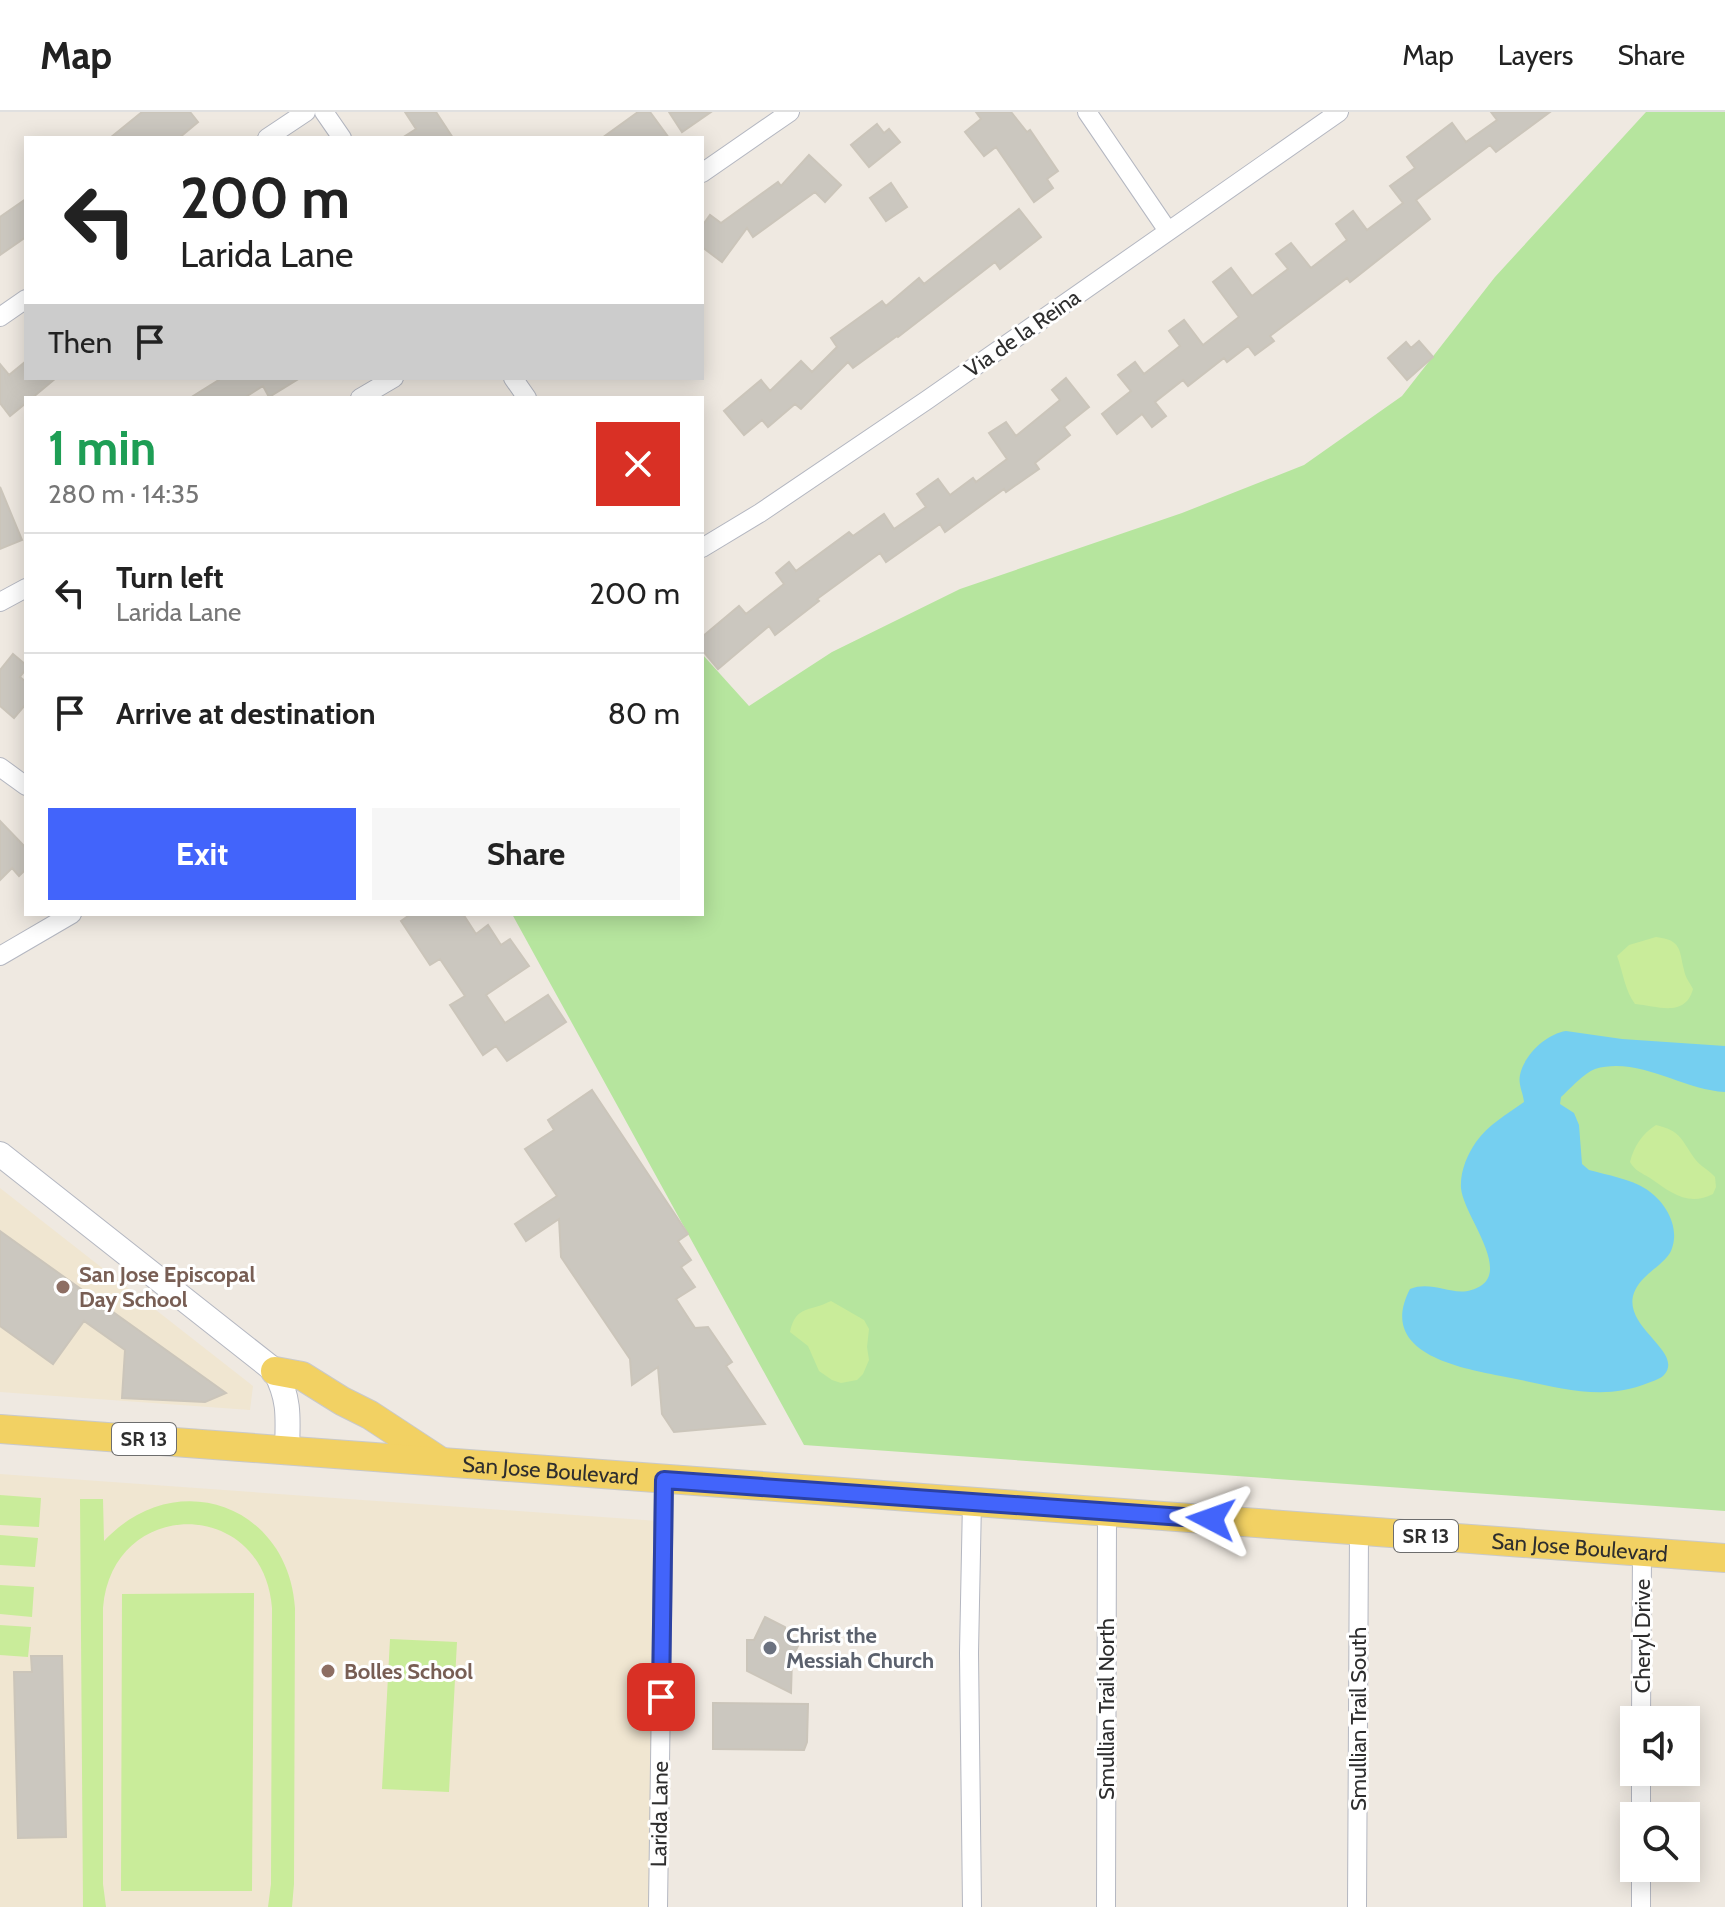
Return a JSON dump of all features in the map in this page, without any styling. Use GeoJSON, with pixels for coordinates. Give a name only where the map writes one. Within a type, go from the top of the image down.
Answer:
{"type":"FeatureCollection","features":[{"type":"Feature","properties":{"kind":"main road"},"geometry":{"type":"LineString","coordinates":[[0,1154],[275,1371],[284,1389],[289,1412],[287,1449]]}},
{"type":"Feature","properties":{"kind":"main road"},"geometry":{"type":"LineString","coordinates":[[275,1371],[302,1376],[444,1463]]}},
{"type":"Feature","properties":{"kind":"main road","name":"San Jose Boulevard"},"geometry":{"type":"LineString","coordinates":[[0,1429],[1725,1558]]}},
{"type":"Feature","properties":{"kind":"street"},"geometry":{"type":"LineString","coordinates":[[270,136],[306,112]]}},
{"type":"Feature","properties":{"kind":"street"},"geometry":{"type":"LineString","coordinates":[[324,112],[341,136]]}},
{"type":"Feature","properties":{"kind":"street"},"geometry":{"type":"LineString","coordinates":[[704,172],[790,112]]}},
{"type":"Feature","properties":{"kind":"street"},"geometry":{"type":"LineString","coordinates":[[1087,112],[1168,231]]}},
{"type":"Feature","properties":{"kind":"street","name":"Via de la Reina"},"geometry":{"type":"LineString","coordinates":[[704,547],[760,513],[1339,112]]}},
{"type":"Feature","properties":{"kind":"street"},"geometry":{"type":"LineString","coordinates":[[0,317],[24,300]]}},
{"type":"Feature","properties":{"kind":"street"},"geometry":{"type":"LineString","coordinates":[[363,396],[391,380]]}},
{"type":"Feature","properties":{"kind":"street"},"geometry":{"type":"LineString","coordinates":[[0,602],[24,589]]}},
{"type":"Feature","properties":{"kind":"street"},"geometry":{"type":"LineString","coordinates":[[0,767],[24,785]]}},
{"type":"Feature","properties":{"kind":"street"},"geometry":{"type":"LineString","coordinates":[[0,956],[69,916]]}},
{"type":"Feature","properties":{"kind":"street","name":"Larida Lane"},"geometry":{"type":"LineString","coordinates":[[658,1907],[664,1480]]}},
{"type":"Feature","properties":{"kind":"street"},"geometry":{"type":"LineString","coordinates":[[972,1501],[969,1653],[972,1907]]}},
{"type":"Feature","properties":{"kind":"street","name":"Smullian Trail North"},"geometry":{"type":"LineString","coordinates":[[1106,1907],[1107,1512]]}},
{"type":"Feature","properties":{"kind":"street","name":"Smullian Trail South"},"geometry":{"type":"LineString","coordinates":[[1357,1907],[1359,1531]]}},
{"type":"Feature","properties":{"kind":"street","name":"Cheryl Drive"},"geometry":{"type":"LineString","coordinates":[[1641,1706],[1642,1551]]}},
{"type":"Feature","properties":{"kind":"street"},"geometry":{"type":"LineString","coordinates":[[1641,1882],[1641,1907]]}},
{"type":"Feature","properties":{"kind":"shaded area","name":"San Jose Episcopal Day School"},"geometry":{"type":"Polygon","coordinates":[[[0,1188],[253,1386],[250,1410],[0,1392],[0,1188]]]}},
{"type":"Feature","properties":{"kind":"shaded area","name":"Bolles School"},"geometry":{"type":"Polygon","coordinates":[[[0,1474],[658,1521],[651,1907],[0,1907],[0,1474]]]}},
{"type":"Feature","properties":{"kind":"green space"},"geometry":{"type":"Polygon","coordinates":[[[1646,112],[1725,112],[1725,1511],[804,1445],[513,916],[704,916],[704,656],[749,706],[832,652],[960,589],[1182,513],[1304,465],[1402,396],[1495,277],[1646,112]]]}},
{"type":"Feature","properties":{"kind":"green space"},"geometry":{"type":"Polygon","coordinates":[[[1656,937],[1671,941],[1678,947],[1685,975],[1693,989],[1684,1004],[1677,1007],[1635,1004],[1624,981],[1617,956],[1629,945],[1656,937]]]}},
{"type":"Feature","properties":{"kind":"green space"},"geometry":{"type":"Polygon","coordinates":[[[1656,1125],[1676,1133],[1697,1161],[1715,1177],[1713,1194],[1695,1199],[1680,1196],[1632,1165],[1630,1162],[1636,1146],[1656,1125]]]}},
{"type":"Feature","properties":{"kind":"green space"},"geometry":{"type":"Polygon","coordinates":[[[831,1301],[864,1320],[869,1329],[869,1360],[857,1380],[841,1383],[819,1371],[808,1346],[790,1332],[800,1313],[831,1301]]]}},
{"type":"Feature","properties":{"kind":"green space"},"geometry":{"type":"Polygon","coordinates":[[[0,1495],[41,1498],[39,1527],[0,1525],[0,1495]]]}},
{"type":"Feature","properties":{"kind":"green space"},"geometry":{"type":"Polygon","coordinates":[[[80,1499],[103,1499],[104,1541],[132,1518],[163,1505],[194,1501],[224,1507],[250,1521],[272,1543],[288,1572],[295,1608],[292,1907],[268,1907],[271,1884],[272,1608],[263,1571],[243,1545],[217,1530],[188,1524],[158,1530],[132,1545],[112,1572],[103,1608],[103,1884],[106,1907],[83,1907],[80,1499]]]}},
{"type":"Feature","properties":{"kind":"green space"},"geometry":{"type":"Polygon","coordinates":[[[0,1535],[38,1538],[35,1567],[0,1565],[0,1535]]]}},
{"type":"Feature","properties":{"kind":"green space"},"geometry":{"type":"Polygon","coordinates":[[[0,1585],[34,1587],[32,1617],[0,1614],[0,1585]]]}},
{"type":"Feature","properties":{"kind":"green space"},"geometry":{"type":"Polygon","coordinates":[[[254,1593],[252,1891],[121,1891],[122,1594],[254,1593]]]}},
{"type":"Feature","properties":{"kind":"green space"},"geometry":{"type":"Polygon","coordinates":[[[0,1625],[31,1627],[28,1657],[0,1655],[0,1625]]]}},
{"type":"Feature","properties":{"kind":"green space"},"geometry":{"type":"Polygon","coordinates":[[[390,1639],[457,1642],[449,1792],[382,1789],[390,1639]]]}},
{"type":"Feature","properties":{"kind":"water"},"geometry":{"type":"Polygon","coordinates":[[[1566,1031],[1622,1039],[1725,1046],[1725,1092],[1693,1086],[1644,1070],[1611,1066],[1591,1071],[1561,1097],[1560,1104],[1574,1113],[1579,1125],[1582,1164],[1589,1170],[1646,1189],[1660,1201],[1673,1225],[1671,1251],[1634,1292],[1633,1307],[1638,1320],[1665,1354],[1668,1365],[1664,1375],[1658,1379],[1614,1392],[1562,1389],[1450,1364],[1415,1344],[1405,1330],[1402,1312],[1410,1289],[1473,1290],[1489,1276],[1487,1253],[1461,1188],[1465,1164],[1486,1130],[1524,1102],[1520,1075],[1531,1053],[1551,1036],[1566,1031]]]}},
{"type":"Feature","properties":{"kind":"building"},"geometry":{"type":"Polygon","coordinates":[[[142,112],[190,112],[198,122],[181,136],[112,136],[142,112]]]}},
{"type":"Feature","properties":{"kind":"building"},"geometry":{"type":"Polygon","coordinates":[[[405,112],[436,112],[452,136],[405,136],[416,129],[405,112]]]}},
{"type":"Feature","properties":{"kind":"building"},"geometry":{"type":"Polygon","coordinates":[[[638,112],[650,112],[668,136],[605,136],[638,112]]]}},
{"type":"Feature","properties":{"kind":"building"},"geometry":{"type":"Polygon","coordinates":[[[669,112],[711,112],[682,132],[669,112]]]}},
{"type":"Feature","properties":{"kind":"building"},"geometry":{"type":"Polygon","coordinates":[[[976,112],[1011,112],[1027,132],[1030,130],[1058,171],[1047,179],[1053,188],[1034,202],[996,147],[984,156],[965,132],[981,119],[976,112]]]}},
{"type":"Feature","properties":{"kind":"building"},"geometry":{"type":"Polygon","coordinates":[[[1491,112],[1550,112],[1496,152],[1490,145],[1416,200],[1430,219],[1350,282],[1347,278],[1270,336],[1274,341],[1255,355],[1248,346],[1227,362],[1224,358],[1188,386],[1183,380],[1155,402],[1166,416],[1152,427],[1142,414],[1117,434],[1102,414],[1131,391],[1118,375],[1135,362],[1144,374],[1180,346],[1169,331],[1184,320],[1203,345],[1239,317],[1213,282],[1231,268],[1252,296],[1288,269],[1276,254],[1291,243],[1311,268],[1347,240],[1336,224],[1353,211],[1367,230],[1403,203],[1390,186],[1415,168],[1407,157],[1452,123],[1466,142],[1497,120],[1491,112]]]}},
{"type":"Feature","properties":{"kind":"building"},"geometry":{"type":"Polygon","coordinates":[[[877,124],[884,133],[889,129],[900,142],[869,167],[851,145],[877,124]]]}},
{"type":"Feature","properties":{"kind":"building"},"geometry":{"type":"Polygon","coordinates":[[[809,155],[841,185],[825,202],[815,192],[753,237],[747,228],[722,262],[704,248],[704,223],[710,215],[721,223],[778,182],[781,186],[809,155]]]}},
{"type":"Feature","properties":{"kind":"building"},"geometry":{"type":"Polygon","coordinates":[[[891,183],[907,207],[886,221],[870,198],[891,183]]]}},
{"type":"Feature","properties":{"kind":"building"},"geometry":{"type":"Polygon","coordinates":[[[24,200],[24,238],[0,255],[0,217],[24,200]]]}},
{"type":"Feature","properties":{"kind":"building"},"geometry":{"type":"Polygon","coordinates":[[[1019,209],[1041,237],[1000,269],[995,262],[853,368],[848,362],[801,409],[795,404],[768,427],[762,420],[744,435],[724,411],[761,380],[770,391],[801,361],[812,372],[837,347],[831,338],[882,301],[886,306],[919,278],[924,284],[1019,209]]]}},
{"type":"Feature","properties":{"kind":"building"},"geometry":{"type":"Polygon","coordinates":[[[1419,341],[1433,357],[1407,380],[1388,358],[1406,342],[1411,348],[1419,341]]]}},
{"type":"Feature","properties":{"kind":"building"},"geometry":{"type":"Polygon","coordinates":[[[24,363],[24,380],[54,380],[34,396],[24,396],[24,405],[10,416],[0,403],[0,364],[9,375],[24,363]]]}},
{"type":"Feature","properties":{"kind":"building"},"geometry":{"type":"Polygon","coordinates":[[[1066,378],[1089,407],[1064,427],[1070,435],[1035,463],[1039,469],[1006,492],[1004,489],[945,532],[940,524],[886,562],[880,553],[817,599],[819,601],[775,635],[769,626],[718,669],[704,652],[704,635],[739,606],[746,614],[784,584],[776,573],[789,562],[796,571],[849,532],[853,536],[884,514],[894,529],[926,507],[917,494],[938,479],[950,495],[973,478],[976,482],[1007,459],[989,433],[1006,422],[1016,436],[1060,400],[1052,390],[1066,378]]]}},
{"type":"Feature","properties":{"kind":"building"},"geometry":{"type":"Polygon","coordinates":[[[219,380],[297,380],[271,396],[263,386],[247,396],[193,396],[219,380]]]}},
{"type":"Feature","properties":{"kind":"building"},"geometry":{"type":"Polygon","coordinates":[[[0,487],[22,540],[0,549],[0,487]]]}},
{"type":"Feature","properties":{"kind":"building"},"geometry":{"type":"Polygon","coordinates":[[[13,654],[24,663],[20,677],[24,680],[24,706],[14,718],[0,706],[0,670],[13,654]]]}},
{"type":"Feature","properties":{"kind":"building"},"geometry":{"type":"Polygon","coordinates":[[[0,821],[24,846],[24,871],[19,876],[12,868],[0,880],[0,821]]]}},
{"type":"Feature","properties":{"kind":"building"},"geometry":{"type":"Polygon","coordinates":[[[408,916],[464,916],[476,934],[488,925],[501,945],[510,939],[529,966],[486,995],[505,1023],[548,995],[566,1022],[507,1061],[496,1046],[483,1055],[450,1005],[465,996],[440,959],[430,965],[401,921],[408,916]]]}},
{"type":"Feature","properties":{"kind":"building"},"geometry":{"type":"Polygon","coordinates":[[[592,1090],[688,1234],[678,1241],[691,1260],[681,1267],[695,1287],[676,1299],[695,1328],[708,1327],[732,1362],[726,1366],[765,1424],[674,1432],[662,1414],[658,1367],[632,1385],[630,1359],[561,1257],[559,1219],[526,1241],[515,1224],[557,1196],[525,1149],[554,1130],[548,1120],[592,1090]]]}},
{"type":"Feature","properties":{"kind":"building"},"geometry":{"type":"Polygon","coordinates":[[[0,1231],[226,1393],[205,1402],[122,1398],[125,1350],[84,1321],[53,1364],[0,1326],[0,1231]]]}},
{"type":"Feature","properties":{"kind":"building"},"geometry":{"type":"Polygon","coordinates":[[[765,1617],[785,1627],[785,1637],[799,1644],[792,1658],[791,1693],[747,1671],[747,1640],[754,1640],[765,1617]]]}},
{"type":"Feature","properties":{"kind":"building"},"geometry":{"type":"Polygon","coordinates":[[[31,1656],[62,1656],[66,1837],[18,1838],[14,1672],[32,1672],[31,1656]]]}},
{"type":"Feature","properties":{"kind":"building"},"geometry":{"type":"Polygon","coordinates":[[[713,1703],[808,1704],[804,1750],[713,1749],[713,1703]]]}},
{"type":"Feature","properties":{"kind":"place","name":"San Jose Episcopal Day School"},"geometry":{"type":"Point","coordinates":[63,1287]}},
{"type":"Feature","properties":{"kind":"place","name":"Christ the Messiah Church"},"geometry":{"type":"Point","coordinates":[770,1648]}},
{"type":"Feature","properties":{"kind":"place","name":"Bolles School"},"geometry":{"type":"Point","coordinates":[328,1671]}},
{"type":"Feature","properties":{"kind":"route"},"geometry":{"type":"LineString","coordinates":[[661,1697],[664,1480],[1211,1519]]}}]}
